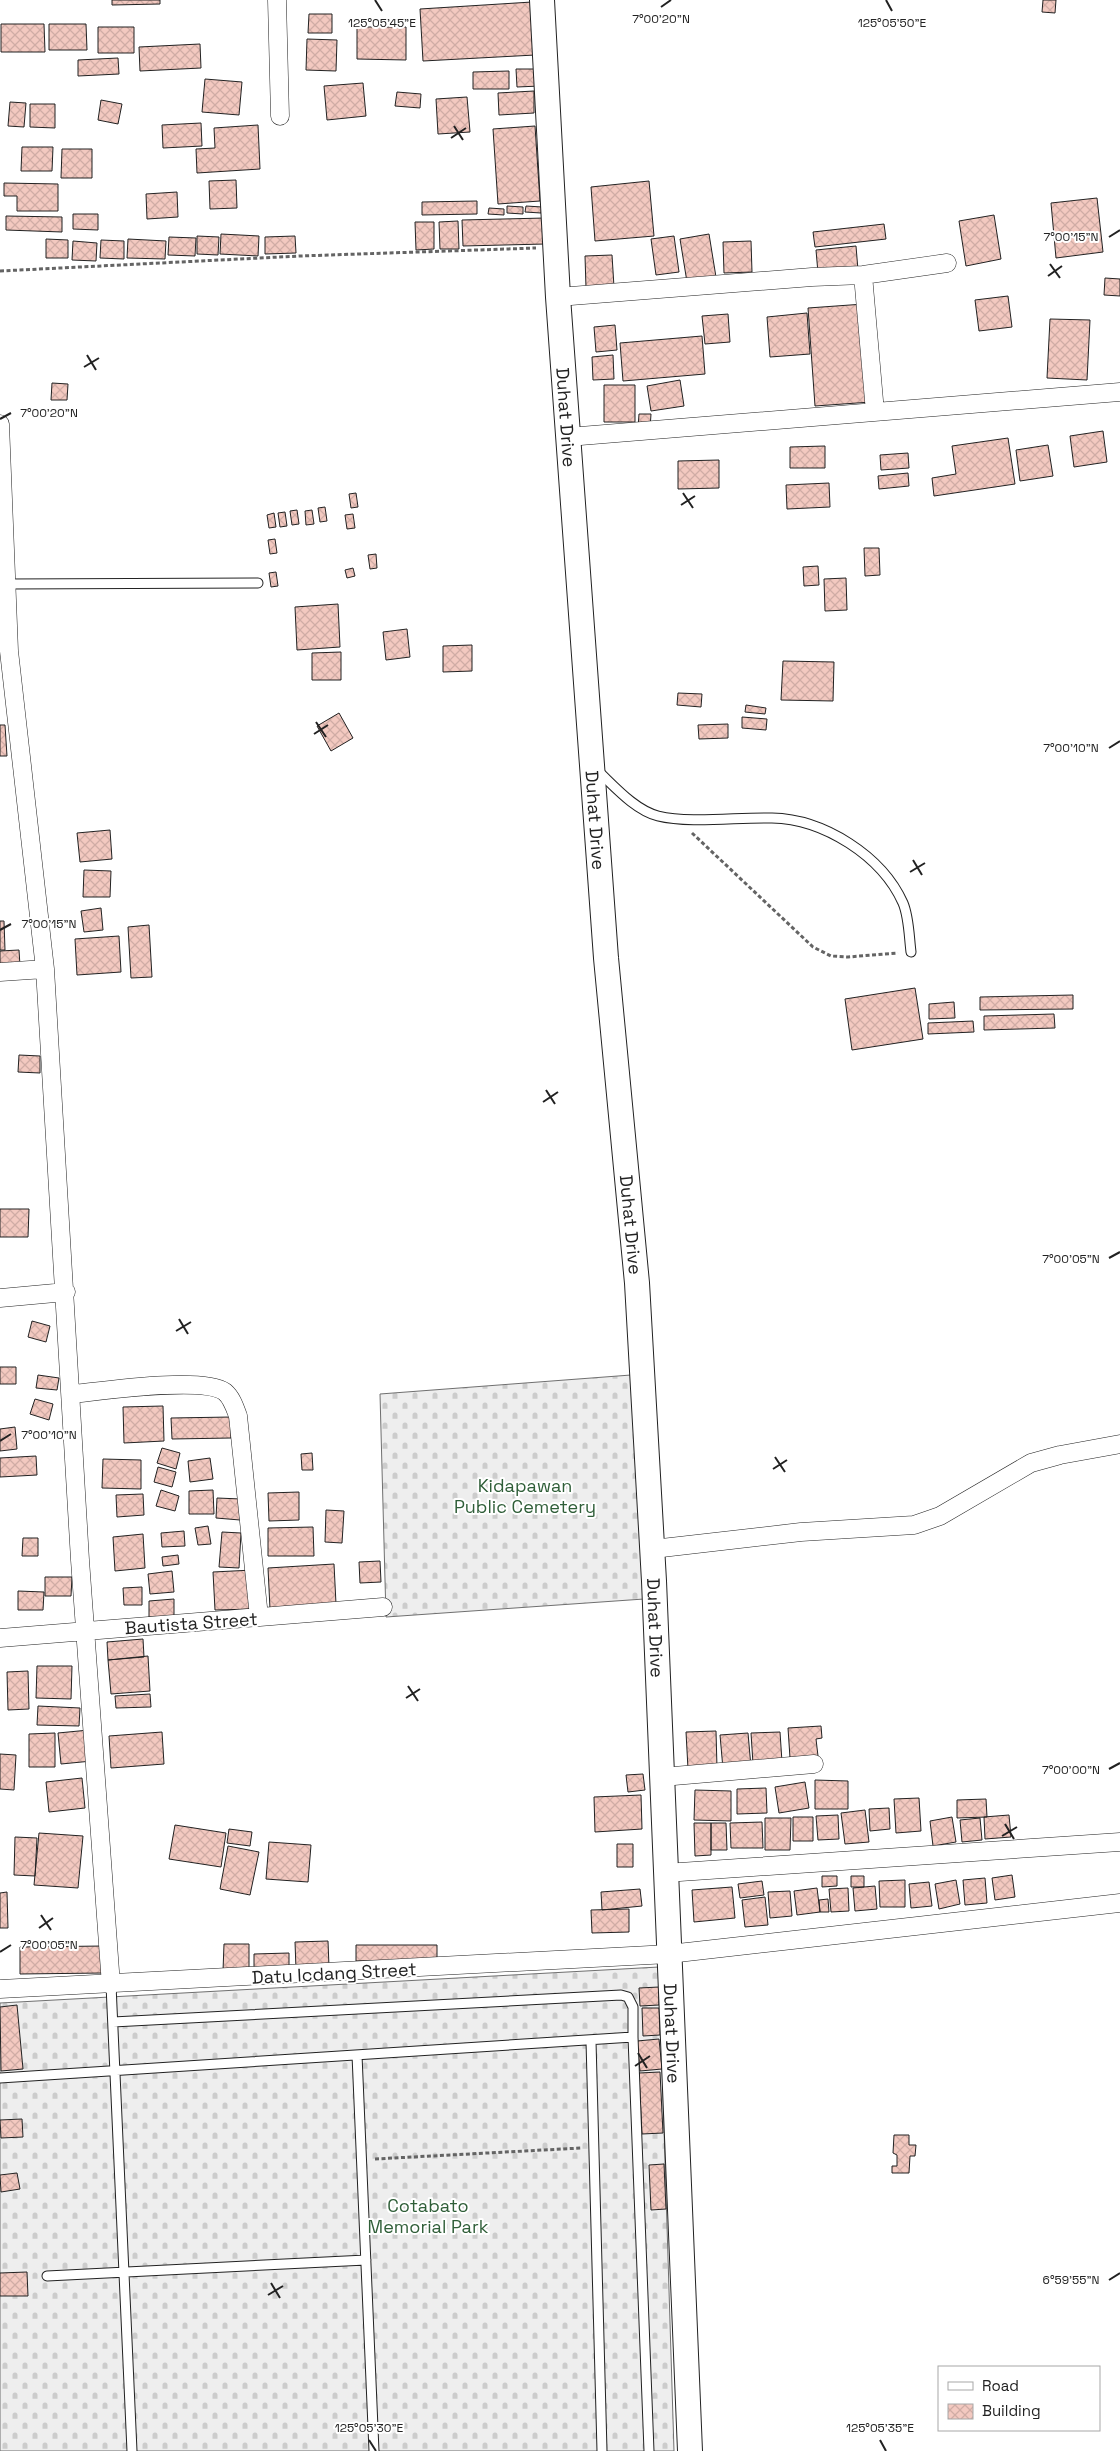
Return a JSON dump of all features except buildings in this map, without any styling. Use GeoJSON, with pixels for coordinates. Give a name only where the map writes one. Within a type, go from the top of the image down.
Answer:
{"type":"FeatureCollection","features":[{"type":"Feature","properties":{"kind":"street"},"geometry":{"type":"LineString","coordinates":[[277,0],[280,116]]}},
{"type":"Feature","properties":{"kind":"street","name":"Duhat Drive"},"geometry":{"type":"LineString","coordinates":[[542,0],[558,297],[606,958],[637,1283],[652,1549],[690,2451]]}},
{"type":"Feature","properties":{"kind":"street"},"geometry":{"type":"LineString","coordinates":[[558,297],[812,277],[863,276],[947,262]]}},
{"type":"Feature","properties":{"kind":"street"},"geometry":{"type":"LineString","coordinates":[[863,276],[875,412]]}},
{"type":"Feature","properties":{"kind":"street"},"geometry":{"type":"LineString","coordinates":[[568,436],[1120,392]]}},
{"type":"Feature","properties":{"kind":"street"},"geometry":{"type":"LineString","coordinates":[[0,424],[7,584],[5,651],[45,968],[66,1292],[80,1560],[112,1984]]}},
{"type":"Feature","properties":{"kind":"street"},"geometry":{"type":"LineString","coordinates":[[0,972],[45,968]]}},
{"type":"Feature","properties":{"kind":"street"},"geometry":{"type":"LineString","coordinates":[[0,1298],[66,1292]]}},
{"type":"Feature","properties":{"kind":"street"},"geometry":{"type":"LineString","coordinates":[[72,1394],[187,1384],[219,1389],[232,1400],[238,1416],[259,1618]]}},
{"type":"Feature","properties":{"kind":"street"},"geometry":{"type":"LineString","coordinates":[[652,1549],[801,1532],[914,1525],[940,1516],[1031,1463],[1060,1455],[1120,1444]]}},
{"type":"Feature","properties":{"kind":"street","name":"Bautista Street"},"geometry":{"type":"LineString","coordinates":[[0,1638],[383,1607]]}},
{"type":"Feature","properties":{"kind":"street"},"geometry":{"type":"LineString","coordinates":[[662,1777],[814,1764]]}},
{"type":"Feature","properties":{"kind":"street"},"geometry":{"type":"LineString","coordinates":[[665,1873],[1120,1842]]}},
{"type":"Feature","properties":{"kind":"street","name":"Datu Icdang Street"},"geometry":{"type":"LineString","coordinates":[[0,1989],[669,1954],[1120,1903]]}},
{"type":"Feature","properties":{"kind":"lane"},"geometry":{"type":"LineString","coordinates":[[7,584],[258,583]]}},
{"type":"Feature","properties":{"kind":"lane"},"geometry":{"type":"LineString","coordinates":[[592,766],[630,801],[656,816],[677,818],[775,818],[814,826],[854,847],[876,863],[893,885],[904,905],[911,952]]}},
{"type":"Feature","properties":{"kind":"lane"},"geometry":{"type":"LineString","coordinates":[[112,1984],[114,2072],[132,2451]]}},
{"type":"Feature","properties":{"kind":"lane"},"geometry":{"type":"LineString","coordinates":[[113,2022],[621,1995],[628,1997],[632,2002],[649,2451]]}},
{"type":"Feature","properties":{"kind":"lane"},"geometry":{"type":"LineString","coordinates":[[0,2078],[633,2037]]}},
{"type":"Feature","properties":{"kind":"lane"},"geometry":{"type":"LineString","coordinates":[[591,2041],[602,2451]]}},
{"type":"Feature","properties":{"kind":"lane"},"geometry":{"type":"LineString","coordinates":[[357,2055],[374,2451]]}},
{"type":"Feature","properties":{"kind":"lane"},"geometry":{"type":"LineString","coordinates":[[47,2276],[366,2260]]}},
{"type":"Feature","properties":{"kind":"path"},"geometry":{"type":"LineString","coordinates":[[0,271],[300,256],[556,247]]}},
{"type":"Feature","properties":{"kind":"path"},"geometry":{"type":"LineString","coordinates":[[677,818],[813,947],[831,956],[848,957],[911,952]]}},
{"type":"Feature","properties":{"kind":"path"},"geometry":{"type":"LineString","coordinates":[[362,2160],[595,2147]]}},
{"type":"Feature","properties":{"kind":"green space","name":"Kidapawan Public Cemetery"},"geometry":{"type":"Polygon","coordinates":[[[631,1375],[644,1599],[386,1617],[380,1394],[631,1375]]]}},
{"type":"Feature","properties":{"kind":"green space","name":"Cotabato Memorial Park"},"geometry":{"type":"Polygon","coordinates":[[[659,1967],[674,2451],[0,2451],[0,2003],[659,1967]]]}}]}
